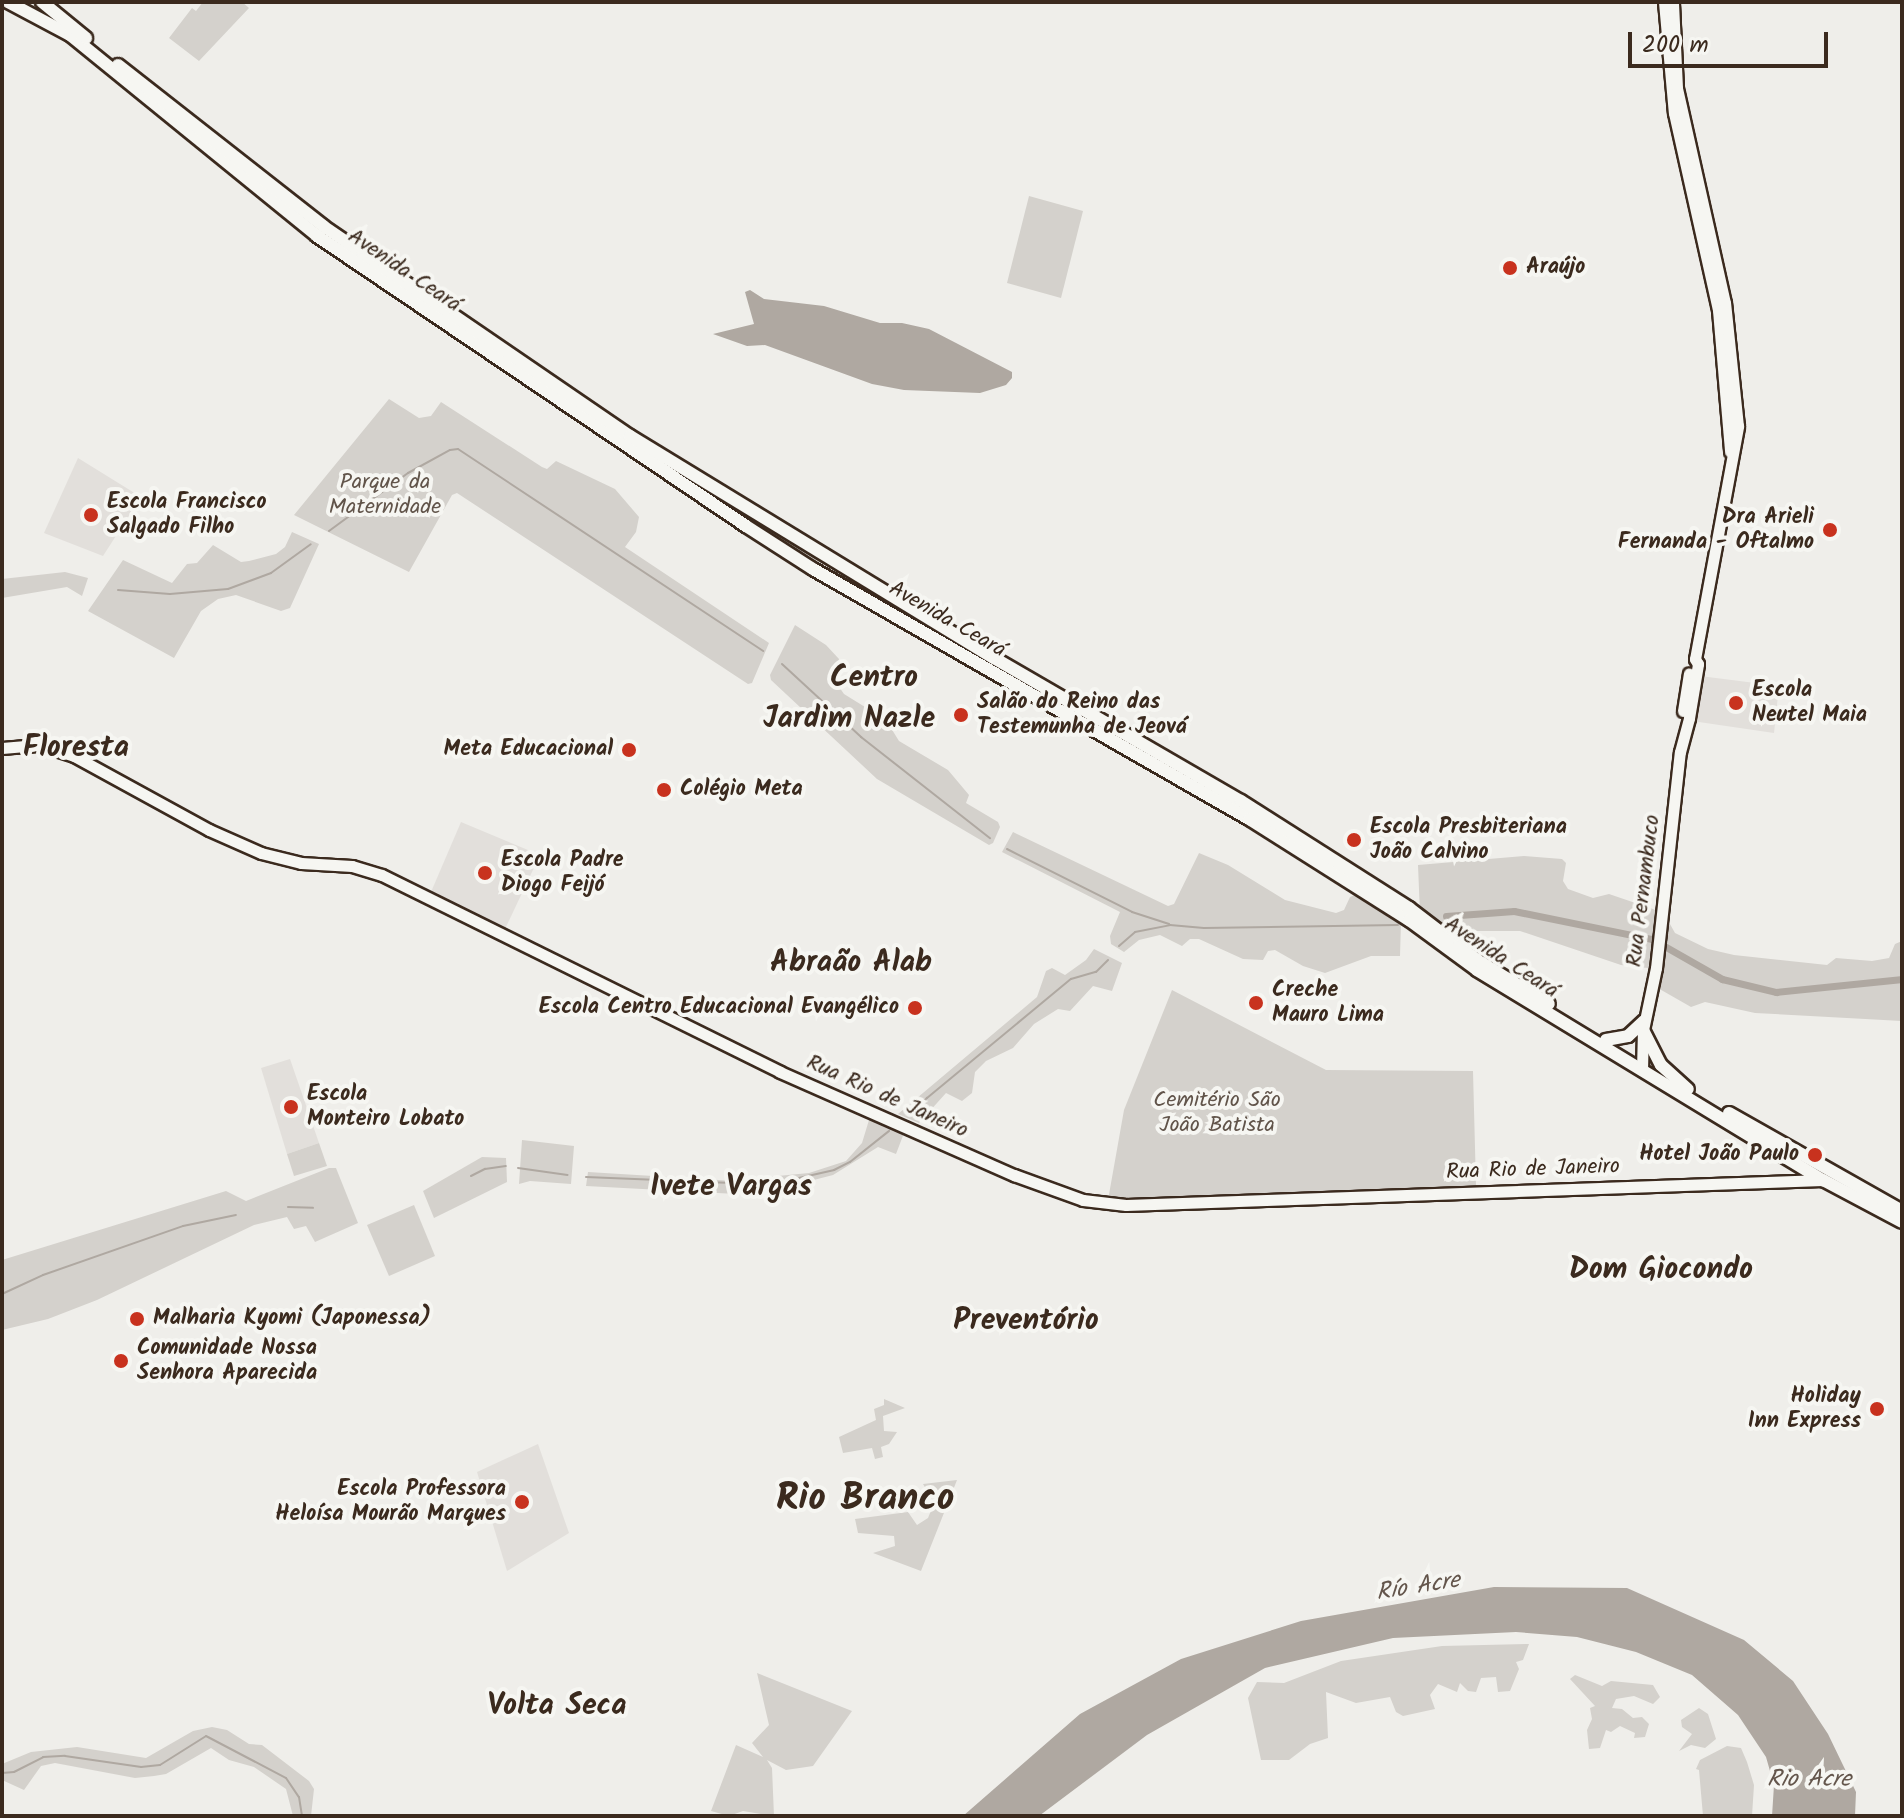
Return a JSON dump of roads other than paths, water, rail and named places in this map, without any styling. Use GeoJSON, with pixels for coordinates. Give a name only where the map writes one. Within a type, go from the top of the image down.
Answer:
{"type":"FeatureCollection","features":[{"type":"Feature","properties":{"kind":"main road","name":"Avenida Ceará"},"geometry":{"type":"LineString","coordinates":[[8,2],[70,35],[317,236],[746,526],[813,569],[1249,819],[1409,920],[1477,970],[1642,1066],[1823,1180],[1902,1222]]}},
{"type":"Feature","properties":{"kind":"main road","name":"Avenida Ceará"},"geometry":{"type":"LineString","coordinates":[[42,2],[323,226],[630,436],[774,527],[1241,801],[1409,908],[1477,960],[1606,1040],[1642,1066],[1902,1211]]}},
{"type":"Feature","properties":{"kind":"main road"},"geometry":{"type":"LineString","coordinates":[[1664,2],[1674,113],[1718,310],[1731,455]]}},
{"type":"Feature","properties":{"kind":"main road"},"geometry":{"type":"LineString","coordinates":[[1673,2],[1681,108],[1728,316],[1738,409],[1737,434],[1731,455]]}},
{"type":"Feature","properties":{"kind":"main road","name":"Rua Pernambuco"},"geometry":{"type":"LineString","coordinates":[[1642,1066],[1644,1026],[1658,954],[1685,724],[1684,706],[1695,662],[1731,455]]}},
{"type":"Feature","properties":{"kind":"main road"},"geometry":{"type":"LineString","coordinates":[[709,501],[719,498],[732,500]]}},
{"type":"Feature","properties":{"kind":"main road"},"geometry":{"type":"LineString","coordinates":[[746,526],[766,530],[774,527]]}},
{"type":"Feature","properties":{"kind":"main road","name":"Rua Rio de Janeiro"},"geometry":{"type":"LineString","coordinates":[[2,748],[40,745],[74,756],[186,818],[261,853],[301,863],[352,866],[382,875],[780,1072],[1014,1175],[1083,1200],[1126,1205],[1823,1180]]}},
{"type":"Feature","properties":{"kind":"main road"},"geometry":{"type":"LineString","coordinates":[[1606,1040],[1628,1036],[1644,1026],[1661,1065],[1688,1089]]}},
{"type":"Feature","properties":{"kind":"main road"},"geometry":{"type":"LineString","coordinates":[[1823,1180],[1860,1189]]}},
{"type":"Feature","properties":{"kind":"water"},"geometry":{"type":"Polygon","coordinates":[[[750,290],[764,299],[824,306],[880,323],[902,323],[929,329],[1012,372],[1012,378],[1006,385],[980,393],[904,390],[872,384],[765,345],[747,346],[713,334],[754,324],[745,292],[750,290]]]}},
{"type":"Feature","properties":{"kind":"water","name":"Rio Acre"},"geometry":{"type":"Polygon","coordinates":[[[1494,1587],[1627,1588],[1744,1640],[1793,1681],[1828,1734],[1856,1792],[1855,1816],[1772,1816],[1774,1785],[1766,1757],[1738,1715],[1692,1675],[1636,1652],[1577,1637],[1516,1632],[1393,1638],[1265,1668],[1147,1735],[1039,1816],[963,1816],[1080,1714],[1181,1659],[1301,1621],[1494,1587]]]}},
{"type":"Feature","properties":{"kind":"waterway"},"geometry":{"type":"LineString","coordinates":[[329,531],[408,473],[450,450],[458,449],[763,651]]}},
{"type":"Feature","properties":{"kind":"waterway"},"geometry":{"type":"LineString","coordinates":[[118,590],[170,594],[228,589],[271,573],[311,544]]}},
{"type":"Feature","properties":{"kind":"waterway"},"geometry":{"type":"LineString","coordinates":[[782,664],[861,737],[990,838]]}},
{"type":"Feature","properties":{"kind":"waterway"},"geometry":{"type":"LineString","coordinates":[[1007,849],[1132,912],[1169,924]]}},
{"type":"Feature","properties":{"kind":"waterway"},"geometry":{"type":"LineString","coordinates":[[1446,916],[1514,911],[1652,939],[1722,979],[1776,992],[1902,979]]}},
{"type":"Feature","properties":{"kind":"waterway"},"geometry":{"type":"LineString","coordinates":[[1119,946],[1135,932],[1170,925],[1204,928],[1398,925]]}},
{"type":"Feature","properties":{"kind":"waterway"},"geometry":{"type":"LineString","coordinates":[[913,1115],[927,1098],[1071,979],[1096,972],[1108,960]]}},
{"type":"Feature","properties":{"kind":"waterway"},"geometry":{"type":"LineString","coordinates":[[768,1185],[834,1170],[850,1162],[889,1131]]}},
{"type":"Feature","properties":{"kind":"waterway"},"geometry":{"type":"LineString","coordinates":[[471,1176],[485,1169],[506,1166]]}},
{"type":"Feature","properties":{"kind":"waterway"},"geometry":{"type":"LineString","coordinates":[[518,1168],[568,1175]]}},
{"type":"Feature","properties":{"kind":"waterway"},"geometry":{"type":"LineString","coordinates":[[586,1177],[750,1184]]}},
{"type":"Feature","properties":{"kind":"waterway"},"geometry":{"type":"LineString","coordinates":[[288,1207],[313,1208]]}},
{"type":"Feature","properties":{"kind":"waterway"},"geometry":{"type":"LineString","coordinates":[[2,1294],[43,1275],[183,1226],[236,1215]]}},
{"type":"Feature","properties":{"kind":"waterway"},"geometry":{"type":"LineString","coordinates":[[2,1773],[14,1772],[43,1757],[65,1756],[141,1767],[160,1765],[206,1736],[286,1778],[299,1797],[302,1816]]}},
{"type":"Feature","properties":{"kind":"place","name":"Araújo"},"geometry":{"type":"Point","coordinates":[1510,268]}},
{"type":"Feature","properties":{"kind":"place","name":"Escola Francisco Salgado Filho"},"geometry":{"type":"Point","coordinates":[91,515]}},
{"type":"Feature","properties":{"kind":"place","name":"Dra Arieli Fernanda - Oftalmo"},"geometry":{"type":"Point","coordinates":[1830,530]}},
{"type":"Feature","properties":{"kind":"place","name":"Escola Neutel Maia"},"geometry":{"type":"Point","coordinates":[1736,703]}},
{"type":"Feature","properties":{"kind":"place","name":"Salão do Reino das Testemunha de Jeová"},"geometry":{"type":"Point","coordinates":[961,715]}},
{"type":"Feature","properties":{"kind":"place","name":"Meta Educacional"},"geometry":{"type":"Point","coordinates":[629,750]}},
{"type":"Feature","properties":{"kind":"place","name":"Colégio Meta"},"geometry":{"type":"Point","coordinates":[664,790]}},
{"type":"Feature","properties":{"kind":"place","name":"Escola Presbiteriana João Calvino"},"geometry":{"type":"Point","coordinates":[1354,840]}},
{"type":"Feature","properties":{"kind":"place","name":"Escola Padre Diogo Feijó"},"geometry":{"type":"Point","coordinates":[485,873]}},
{"type":"Feature","properties":{"kind":"place","name":"Creche Mauro Lima"},"geometry":{"type":"Point","coordinates":[1256,1003]}},
{"type":"Feature","properties":{"kind":"place","name":"Escola Centro Educacional Evangélico"},"geometry":{"type":"Point","coordinates":[915,1008]}},
{"type":"Feature","properties":{"kind":"place","name":"Escola Monteiro Lobato"},"geometry":{"type":"Point","coordinates":[291,1107]}},
{"type":"Feature","properties":{"kind":"place","name":"Hotel João Paulo"},"geometry":{"type":"Point","coordinates":[1815,1155]}},
{"type":"Feature","properties":{"kind":"place","name":"Malharia Kyomi (Japonessa)"},"geometry":{"type":"Point","coordinates":[137,1319]}},
{"type":"Feature","properties":{"kind":"place","name":"Comunidade Nossa Senhora Aparecida"},"geometry":{"type":"Point","coordinates":[121,1361]}},
{"type":"Feature","properties":{"kind":"place","name":"Holiday Inn Express"},"geometry":{"type":"Point","coordinates":[1877,1409]}},
{"type":"Feature","properties":{"kind":"place","name":"Escola Professora Heloísa Mourão Marques"},"geometry":{"type":"Point","coordinates":[522,1502]}},
{"type":"Feature","properties":{"kind":"district","name":"Centro"},"geometry":{"type":"Point","coordinates":[874,678]}},
{"type":"Feature","properties":{"kind":"district","name":"Jardim Nazle"},"geometry":{"type":"Point","coordinates":[849,719]}},
{"type":"Feature","properties":{"kind":"district","name":"Floresta"},"geometry":{"type":"Point","coordinates":[76,748]}},
{"type":"Feature","properties":{"kind":"district","name":"Abraão Alab"},"geometry":{"type":"Point","coordinates":[851,963]}},
{"type":"Feature","properties":{"kind":"district","name":"Ivete Vargas"},"geometry":{"type":"Point","coordinates":[731,1187]}},
{"type":"Feature","properties":{"kind":"district","name":"Dom Giocondo"},"geometry":{"type":"Point","coordinates":[1661,1270]}},
{"type":"Feature","properties":{"kind":"district","name":"Preventório"},"geometry":{"type":"Point","coordinates":[1026,1321]}},
{"type":"Feature","properties":{"kind":"district","name":"Rio Branco"},"geometry":{"type":"Point","coordinates":[865,1500]}},
{"type":"Feature","properties":{"kind":"district","name":"Volta Seca"},"geometry":{"type":"Point","coordinates":[557,1706]}},
{"type":"Feature","properties":{"kind":"park label","name":"Parque da Maternidade"},"geometry":{"type":"Point","coordinates":[385,494]}},
{"type":"Feature","properties":{"kind":"park label","name":"Cemitério São João Batista"},"geometry":{"type":"Point","coordinates":[1217,1112]}},
{"type":"Feature","properties":{"kind":"water label","name":"Río Acre"},"geometry":{"type":"Point","coordinates":[1418,1587]}}]}
